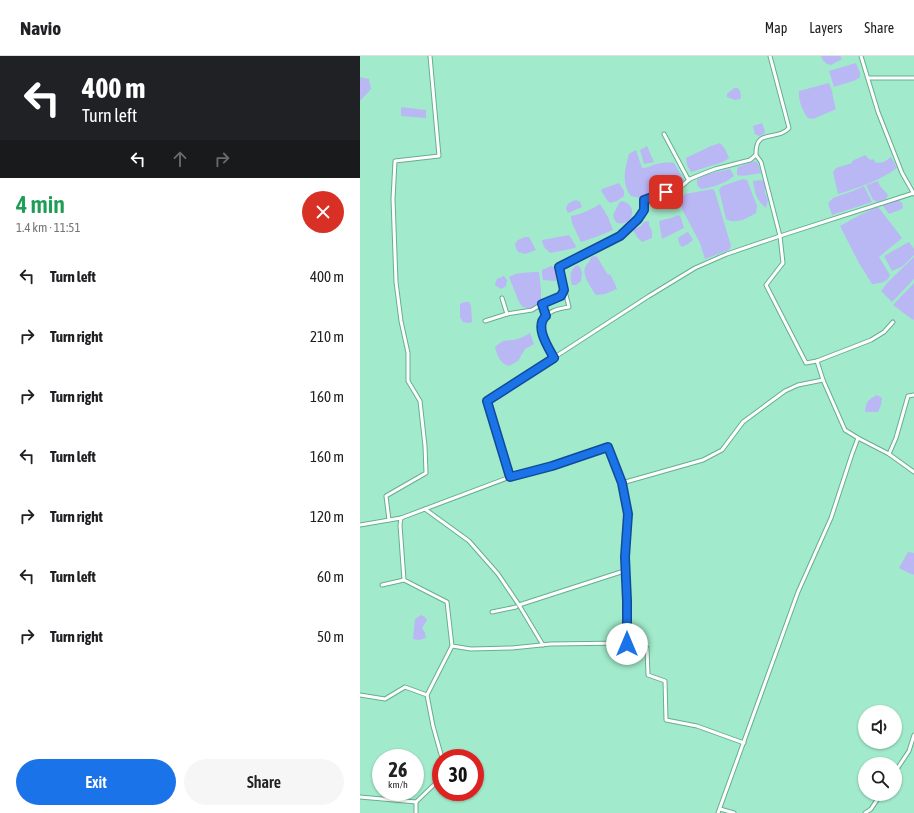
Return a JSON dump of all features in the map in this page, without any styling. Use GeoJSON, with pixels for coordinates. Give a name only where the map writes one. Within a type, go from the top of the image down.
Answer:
{"type":"FeatureCollection","features":[{"type":"Feature","properties":{"kind":"street"},"geometry":{"type":"LineString","coordinates":[[390,520],[386,496],[426,473],[426,446],[420,401],[408,381],[408,353],[401,321],[396,282],[393,198],[395,161],[439,156],[430,56]]}},
{"type":"Feature","properties":{"kind":"street"},"geometry":{"type":"LineString","coordinates":[[770,56],[789,128],[786,132],[761,139],[756,148],[756,155],[761,162],[780,236],[783,263],[766,285],[806,363],[817,361],[871,340],[884,332],[893,322]]}},
{"type":"Feature","properties":{"kind":"street"},"geometry":{"type":"LineString","coordinates":[[510,477],[487,401],[695,268],[727,254],[914,193],[902,173],[878,112],[862,56]]}},
{"type":"Feature","properties":{"kind":"street"},"geometry":{"type":"LineString","coordinates":[[868,78],[914,78]]}},
{"type":"Feature","properties":{"kind":"street"},"geometry":{"type":"LineString","coordinates":[[664,134],[686,177],[690,179]]}},
{"type":"Feature","properties":{"kind":"street"},"geometry":{"type":"LineString","coordinates":[[554,358],[543,337],[541,325],[544,317],[553,311],[568,306],[559,267],[620,236],[638,219],[644,210],[644,200],[683,185],[690,179],[702,174],[750,160],[756,155]]}},
{"type":"Feature","properties":{"kind":"street"},"geometry":{"type":"LineString","coordinates":[[485,321],[507,314],[532,310],[561,296],[564,290]]}},
{"type":"Feature","properties":{"kind":"street"},"geometry":{"type":"LineString","coordinates":[[502,298],[507,314]]}},
{"type":"Feature","properties":{"kind":"street"},"geometry":{"type":"LineString","coordinates":[[542,304],[546,316]]}},
{"type":"Feature","properties":{"kind":"street"},"geometry":{"type":"LineString","coordinates":[[817,361],[823,380],[845,430],[889,454],[914,472]]}},
{"type":"Feature","properties":{"kind":"street"},"geometry":{"type":"LineString","coordinates":[[622,483],[703,460],[722,450],[743,422],[785,391],[798,385],[823,380]]}},
{"type":"Feature","properties":{"kind":"street"},"geometry":{"type":"LineString","coordinates":[[889,454],[896,438],[908,396],[914,395]]}},
{"type":"Feature","properties":{"kind":"street"},"geometry":{"type":"LineString","coordinates":[[734,813],[719,811],[798,592],[831,518],[858,438]]}},
{"type":"Feature","properties":{"kind":"street"},"geometry":{"type":"LineString","coordinates":[[360,525],[401,518],[510,477],[552,466],[608,447],[622,483],[628,514],[625,557],[627,644]]}},
{"type":"Feature","properties":{"kind":"street"},"geometry":{"type":"LineString","coordinates":[[425,509],[469,540],[498,574],[543,645]]}},
{"type":"Feature","properties":{"kind":"street"},"geometry":{"type":"LineString","coordinates":[[401,518],[400,526],[404,580]]}},
{"type":"Feature","properties":{"kind":"street"},"geometry":{"type":"LineString","coordinates":[[492,612],[517,606],[621,572]]}},
{"type":"Feature","properties":{"kind":"street"},"geometry":{"type":"LineString","coordinates":[[382,585],[404,580],[447,602],[452,646],[427,695],[440,749]]}},
{"type":"Feature","properties":{"kind":"street"},"geometry":{"type":"LineString","coordinates":[[452,646],[471,649],[512,648],[551,644],[627,644],[647,648],[648,675],[665,681],[666,720],[697,726],[744,743]]}},
{"type":"Feature","properties":{"kind":"street"},"geometry":{"type":"LineString","coordinates":[[360,694],[385,699],[405,687],[427,695]]}},
{"type":"Feature","properties":{"kind":"street"},"geometry":{"type":"LineString","coordinates":[[902,762],[910,751],[914,735]]}},
{"type":"Feature","properties":{"kind":"street"},"geometry":{"type":"LineString","coordinates":[[416,813],[416,802],[432,787]]}},
{"type":"Feature","properties":{"kind":"street"},"geometry":{"type":"LineString","coordinates":[[360,797],[416,802]]}},
{"type":"Feature","properties":{"kind":"street"},"geometry":{"type":"LineString","coordinates":[[865,813],[871,809],[876,801]]}},
{"type":"Feature","properties":{"kind":"water"},"geometry":{"type":"Polygon","coordinates":[[[821,56],[840,56],[842,59],[831,65],[824,62],[821,56]]]}},
{"type":"Feature","properties":{"kind":"water"},"geometry":{"type":"Polygon","coordinates":[[[856,63],[860,77],[856,80],[834,87],[829,71],[856,63]]]}},
{"type":"Feature","properties":{"kind":"water"},"geometry":{"type":"Polygon","coordinates":[[[360,77],[369,79],[371,89],[360,101],[360,77]]]}},
{"type":"Feature","properties":{"kind":"water"},"geometry":{"type":"Polygon","coordinates":[[[829,83],[836,109],[813,119],[808,118],[801,106],[799,91],[829,83]]]}},
{"type":"Feature","properties":{"kind":"water"},"geometry":{"type":"Polygon","coordinates":[[[734,88],[738,88],[740,91],[740,99],[735,100],[727,97],[727,94],[734,88]]]}},
{"type":"Feature","properties":{"kind":"water"},"geometry":{"type":"Polygon","coordinates":[[[401,107],[426,110],[426,118],[401,116],[401,107]]]}},
{"type":"Feature","properties":{"kind":"water"},"geometry":{"type":"Polygon","coordinates":[[[762,123],[765,131],[764,134],[759,136],[755,134],[753,126],[762,123]]]}},
{"type":"Feature","properties":{"kind":"water"},"geometry":{"type":"Polygon","coordinates":[[[720,143],[725,149],[729,158],[723,162],[691,172],[687,165],[686,158],[720,143]]]}},
{"type":"Feature","properties":{"kind":"water"},"geometry":{"type":"Polygon","coordinates":[[[647,146],[654,162],[644,164],[640,150],[647,146]]]}},
{"type":"Feature","properties":{"kind":"water"},"geometry":{"type":"Polygon","coordinates":[[[636,150],[642,168],[656,164],[674,163],[684,180],[658,192],[639,198],[631,196],[626,186],[625,170],[629,154],[636,150]]]}},
{"type":"Feature","properties":{"kind":"water"},"geometry":{"type":"Polygon","coordinates":[[[865,155],[870,160],[873,159],[876,163],[884,162],[891,157],[897,168],[877,180],[838,194],[833,172],[836,168],[852,163],[852,161],[865,155]]]}},
{"type":"Feature","properties":{"kind":"water"},"geometry":{"type":"Polygon","coordinates":[[[755,161],[758,163],[761,173],[746,176],[737,175],[738,167],[755,161]]]}},
{"type":"Feature","properties":{"kind":"water"},"geometry":{"type":"Polygon","coordinates":[[[730,169],[734,176],[723,183],[701,189],[697,185],[697,180],[704,175],[730,169]]]}},
{"type":"Feature","properties":{"kind":"water"},"geometry":{"type":"Polygon","coordinates":[[[743,179],[747,180],[757,206],[756,213],[738,221],[730,221],[726,219],[719,190],[722,186],[743,179]]]}},
{"type":"Feature","properties":{"kind":"water"},"geometry":{"type":"Polygon","coordinates":[[[762,180],[765,184],[765,193],[768,200],[766,208],[756,196],[754,189],[753,181],[762,180]]]}},
{"type":"Feature","properties":{"kind":"water"},"geometry":{"type":"Polygon","coordinates":[[[878,181],[880,186],[888,195],[886,199],[878,202],[873,200],[866,185],[878,181]]]}},
{"type":"Feature","properties":{"kind":"water"},"geometry":{"type":"Polygon","coordinates":[[[619,183],[624,191],[624,196],[617,201],[610,203],[601,191],[602,189],[619,183]]]}},
{"type":"Feature","properties":{"kind":"water"},"geometry":{"type":"Polygon","coordinates":[[[864,186],[872,202],[832,215],[828,203],[833,198],[864,186]]]}},
{"type":"Feature","properties":{"kind":"water"},"geometry":{"type":"Polygon","coordinates":[[[713,189],[731,246],[729,250],[705,259],[700,243],[682,209],[680,199],[685,194],[713,189]]]}},
{"type":"Feature","properties":{"kind":"water"},"geometry":{"type":"Polygon","coordinates":[[[898,199],[902,203],[902,209],[889,214],[883,206],[898,199]]]}},
{"type":"Feature","properties":{"kind":"water"},"geometry":{"type":"Polygon","coordinates":[[[576,200],[580,202],[582,207],[568,213],[566,209],[567,205],[576,200]]]}},
{"type":"Feature","properties":{"kind":"water"},"geometry":{"type":"Polygon","coordinates":[[[622,201],[630,206],[632,215],[627,222],[617,223],[613,215],[619,203],[622,201]]]}},
{"type":"Feature","properties":{"kind":"water"},"geometry":{"type":"Polygon","coordinates":[[[600,204],[608,217],[613,230],[581,242],[572,223],[571,216],[586,212],[600,204]]]}},
{"type":"Feature","properties":{"kind":"water"},"geometry":{"type":"Polygon","coordinates":[[[877,207],[902,238],[879,257],[890,275],[889,278],[883,282],[872,284],[859,263],[840,226],[877,207]]]}},
{"type":"Feature","properties":{"kind":"water"},"geometry":{"type":"Polygon","coordinates":[[[679,215],[684,228],[662,239],[659,221],[679,215]]]}},
{"type":"Feature","properties":{"kind":"water"},"geometry":{"type":"Polygon","coordinates":[[[649,221],[652,231],[652,238],[642,242],[633,230],[641,226],[644,222],[649,221]]]}},
{"type":"Feature","properties":{"kind":"water"},"geometry":{"type":"Polygon","coordinates":[[[687,232],[693,240],[682,247],[678,238],[687,232]]]}},
{"type":"Feature","properties":{"kind":"water"},"geometry":{"type":"Polygon","coordinates":[[[569,235],[576,246],[575,248],[550,253],[543,244],[542,240],[569,235]]]}},
{"type":"Feature","properties":{"kind":"water"},"geometry":{"type":"Polygon","coordinates":[[[529,237],[536,250],[525,254],[518,252],[515,244],[518,240],[529,237]]]}},
{"type":"Feature","properties":{"kind":"water"},"geometry":{"type":"Polygon","coordinates":[[[909,242],[914,249],[914,255],[903,266],[892,271],[884,256],[909,242]]]}},
{"type":"Feature","properties":{"kind":"water"},"geometry":{"type":"Polygon","coordinates":[[[591,257],[597,257],[608,275],[610,274],[617,289],[605,294],[596,295],[588,282],[584,271],[591,257]]]}},
{"type":"Feature","properties":{"kind":"water"},"geometry":{"type":"Polygon","coordinates":[[[914,257],[914,279],[892,302],[881,291],[888,282],[914,257]]]}},
{"type":"Feature","properties":{"kind":"water"},"geometry":{"type":"Polygon","coordinates":[[[577,265],[580,267],[582,273],[581,281],[576,285],[572,285],[571,274],[574,267],[577,265]]]}},
{"type":"Feature","properties":{"kind":"water"},"geometry":{"type":"Polygon","coordinates":[[[551,266],[554,267],[556,281],[543,280],[542,270],[551,266]]]}},
{"type":"Feature","properties":{"kind":"water"},"geometry":{"type":"Polygon","coordinates":[[[539,272],[541,302],[532,309],[523,307],[519,302],[509,277],[518,273],[539,272]]]}},
{"type":"Feature","properties":{"kind":"water"},"geometry":{"type":"Polygon","coordinates":[[[504,276],[507,280],[506,286],[501,289],[495,284],[497,279],[504,276]]]}},
{"type":"Feature","properties":{"kind":"water"},"geometry":{"type":"Polygon","coordinates":[[[914,283],[914,319],[913,320],[893,305],[914,283]]]}},
{"type":"Feature","properties":{"kind":"water"},"geometry":{"type":"Polygon","coordinates":[[[469,302],[471,306],[472,322],[463,322],[460,317],[460,304],[469,302]]]}},
{"type":"Feature","properties":{"kind":"water"},"geometry":{"type":"Polygon","coordinates":[[[530,333],[534,344],[525,349],[518,361],[509,366],[506,365],[498,356],[495,347],[504,341],[519,339],[530,333]]]}},
{"type":"Feature","properties":{"kind":"water"},"geometry":{"type":"Polygon","coordinates":[[[877,395],[882,398],[878,412],[865,412],[868,401],[877,395]]]}},
{"type":"Feature","properties":{"kind":"water"},"geometry":{"type":"Polygon","coordinates":[[[908,552],[914,553],[913,575],[899,568],[908,552]]]}},
{"type":"Feature","properties":{"kind":"water"},"geometry":{"type":"Polygon","coordinates":[[[421,615],[427,620],[422,628],[426,638],[419,640],[413,639],[415,619],[421,615]]]}},
{"type":"Feature","properties":{"kind":"route"},"geometry":{"type":"LineString","coordinates":[[627,644],[625,557],[628,514],[622,483],[608,447],[552,466],[510,477],[487,401],[554,358],[543,337],[541,325],[544,317],[546,316],[542,304],[561,296],[564,290],[559,267],[620,236],[638,219],[644,210],[644,200],[666,192]]}}]}
